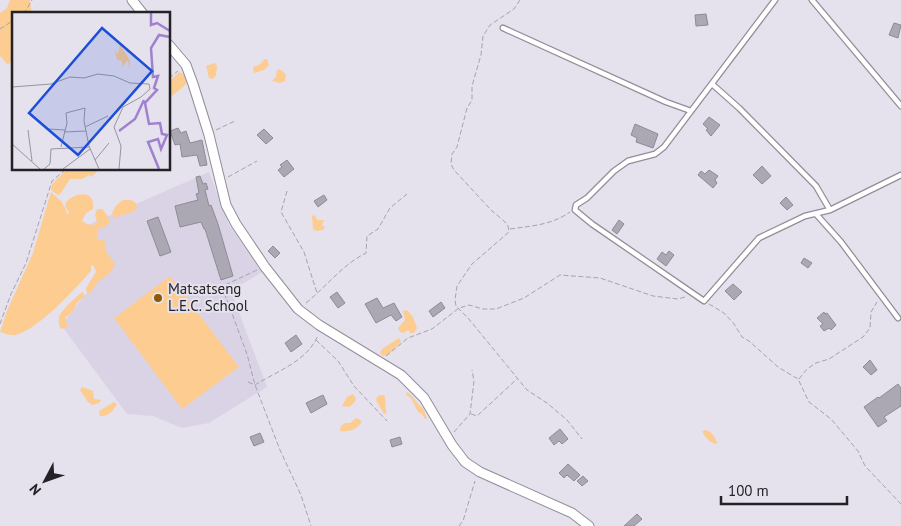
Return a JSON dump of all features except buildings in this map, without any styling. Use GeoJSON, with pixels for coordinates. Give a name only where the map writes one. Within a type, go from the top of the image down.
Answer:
{"type":"FeatureCollection","features":[{"type":"Feature","properties":{"kind":"street"},"geometry":{"type":"LineString","coordinates":[[132,0],[141,12]]}},
{"type":"Feature","properties":{"kind":"street"},"geometry":{"type":"LineString","coordinates":[[170,47],[186,65],[208,132],[226,205],[236,224],[265,267],[298,309],[319,325],[401,375],[424,398],[458,455],[465,462],[478,470],[572,513],[589,526]]}},
{"type":"Feature","properties":{"kind":"lane"},"geometry":{"type":"LineString","coordinates":[[775,0],[664,147],[655,154],[628,161],[614,171],[587,198],[576,205],[575,210],[592,224],[704,301],[760,238],[805,216],[830,210],[901,175]]}},
{"type":"Feature","properties":{"kind":"lane"},"geometry":{"type":"LineString","coordinates":[[812,0],[901,106]]}},
{"type":"Feature","properties":{"kind":"lane"},"geometry":{"type":"LineString","coordinates":[[503,28],[691,112]]}},
{"type":"Feature","properties":{"kind":"lane"},"geometry":{"type":"LineString","coordinates":[[712,84],[739,108],[816,186],[830,210]]}},
{"type":"Feature","properties":{"kind":"lane"},"geometry":{"type":"LineString","coordinates":[[816,214],[841,242],[898,318]]}},
{"type":"Feature","properties":{"kind":"path"},"geometry":{"type":"LineString","coordinates":[[25,12],[32,0]]}},
{"type":"Feature","properties":{"kind":"path"},"geometry":{"type":"LineString","coordinates":[[509,229],[504,221],[491,210],[454,170],[452,154],[457,147],[467,108],[472,100],[472,86],[483,36],[490,25],[514,9],[520,0]]}},
{"type":"Feature","properties":{"kind":"path"},"geometry":{"type":"LineString","coordinates":[[0,29],[12,21]]}},
{"type":"Feature","properties":{"kind":"path"},"geometry":{"type":"LineString","coordinates":[[170,77],[186,65]]}},
{"type":"Feature","properties":{"kind":"path"},"geometry":{"type":"LineString","coordinates":[[208,132],[235,121]]}},
{"type":"Feature","properties":{"kind":"path"},"geometry":{"type":"LineString","coordinates":[[219,178],[229,177],[258,161]]}},
{"type":"Feature","properties":{"kind":"path"},"geometry":{"type":"LineString","coordinates":[[0,324],[11,294],[26,263],[52,182],[65,170]]}},
{"type":"Feature","properties":{"kind":"path"},"geometry":{"type":"LineString","coordinates":[[287,191],[281,212],[304,252],[317,294]]}},
{"type":"Feature","properties":{"kind":"path"},"geometry":{"type":"LineString","coordinates":[[298,309],[317,294],[342,268],[366,253],[367,236],[378,229],[390,208],[407,194]]}},
{"type":"Feature","properties":{"kind":"path"},"geometry":{"type":"LineString","coordinates":[[509,229],[545,224],[575,210]]}},
{"type":"Feature","properties":{"kind":"path"},"geometry":{"type":"LineString","coordinates":[[509,229],[509,232],[472,264],[457,286],[456,306],[527,390],[548,403],[567,420],[582,439]]}},
{"type":"Feature","properties":{"kind":"path"},"geometry":{"type":"LineString","coordinates":[[265,267],[223,286],[224,292],[248,354],[255,385],[280,450],[301,495],[311,526]]}},
{"type":"Feature","properties":{"kind":"path"},"geometry":{"type":"LineString","coordinates":[[380,362],[408,338],[422,334],[442,322],[459,308],[469,306],[483,310],[496,309],[524,298],[560,275],[600,278],[653,296],[678,298],[692,292]]}},
{"type":"Feature","properties":{"kind":"path"},"geometry":{"type":"LineString","coordinates":[[798,379],[816,363],[829,359],[863,337],[870,328],[871,312],[882,296]]}},
{"type":"Feature","properties":{"kind":"path"},"geometry":{"type":"LineString","coordinates":[[704,301],[724,313],[742,337],[778,367],[798,379],[809,402],[831,419],[858,451],[865,466],[901,504]]}},
{"type":"Feature","properties":{"kind":"path"},"geometry":{"type":"LineString","coordinates":[[255,385],[282,370],[308,352],[316,340],[320,330],[319,325]]}},
{"type":"Feature","properties":{"kind":"path"},"geometry":{"type":"LineString","coordinates":[[316,340],[338,361],[354,386],[387,421]]}},
{"type":"Feature","properties":{"kind":"path"},"geometry":{"type":"LineString","coordinates":[[448,438],[470,414],[474,381],[472,370]]}},
{"type":"Feature","properties":{"kind":"path"},"geometry":{"type":"LineString","coordinates":[[470,414],[477,416],[518,379]]}},
{"type":"Feature","properties":{"kind":"path"},"geometry":{"type":"LineString","coordinates":[[248,382],[255,385]]}},
{"type":"Feature","properties":{"kind":"path"},"geometry":{"type":"LineString","coordinates":[[459,526],[463,522],[478,470]]}},
{"type":"Feature","properties":{"kind":"shaded area"},"geometry":{"type":"Polygon","coordinates":[[[10,0],[30,0],[31,12],[12,12],[12,60],[8,65],[0,56],[0,13],[7,8],[10,0]]]}},
{"type":"Feature","properties":{"kind":"shaded area"},"geometry":{"type":"Polygon","coordinates":[[[267,59],[269,65],[264,70],[254,73],[253,67],[259,65],[267,59]]]}},
{"type":"Feature","properties":{"kind":"shaded area"},"geometry":{"type":"Polygon","coordinates":[[[215,63],[217,66],[216,75],[213,79],[209,78],[206,66],[215,63]]]}},
{"type":"Feature","properties":{"kind":"shaded area"},"geometry":{"type":"Polygon","coordinates":[[[279,69],[286,74],[285,81],[280,83],[272,81],[279,69]]]}},
{"type":"Feature","properties":{"kind":"shaded area"},"geometry":{"type":"Polygon","coordinates":[[[179,72],[183,74],[187,82],[170,99],[170,81],[179,72]]]}},
{"type":"Feature","properties":{"kind":"shaded area"},"geometry":{"type":"Polygon","coordinates":[[[66,170],[99,170],[91,177],[89,175],[82,179],[70,179],[58,195],[51,190],[52,184],[66,170]]]}},
{"type":"Feature","properties":{"kind":"shaded area","name":"Matsatseng L.E.C. School"},"geometry":{"type":"Polygon","coordinates":[[[209,172],[228,223],[262,272],[231,291],[267,387],[209,423],[182,428],[153,416],[127,414],[61,325],[102,274],[107,264],[88,225],[209,172]]]}},
{"type":"Feature","properties":{"kind":"shaded area"},"geometry":{"type":"Polygon","coordinates":[[[51,192],[62,202],[68,215],[69,212],[65,207],[66,202],[74,196],[88,195],[93,203],[93,209],[86,213],[82,221],[89,225],[97,223],[95,215],[97,209],[102,209],[108,218],[109,224],[97,231],[98,239],[106,241],[105,250],[115,264],[111,272],[99,281],[90,293],[87,293],[86,288],[96,272],[94,266],[91,265],[91,271],[76,288],[34,326],[15,335],[0,332],[7,311],[33,253],[51,192]]]}},
{"type":"Feature","properties":{"kind":"shaded area"},"geometry":{"type":"Polygon","coordinates":[[[123,200],[135,202],[137,207],[135,211],[114,218],[112,213],[123,200]]]}},
{"type":"Feature","properties":{"kind":"shaded area"},"geometry":{"type":"Polygon","coordinates":[[[315,215],[317,220],[324,220],[322,225],[325,227],[323,230],[316,231],[313,229],[312,216],[315,215]]]}},
{"type":"Feature","properties":{"kind":"shaded area"},"geometry":{"type":"Polygon","coordinates":[[[170,276],[239,367],[182,409],[114,318],[170,276]]]}},
{"type":"Feature","properties":{"kind":"shaded area"},"geometry":{"type":"Polygon","coordinates":[[[83,292],[85,296],[65,318],[68,327],[61,329],[59,322],[60,314],[83,292]]]}},
{"type":"Feature","properties":{"kind":"shaded area"},"geometry":{"type":"Polygon","coordinates":[[[407,310],[413,317],[417,328],[414,333],[410,333],[408,330],[404,333],[400,332],[398,328],[405,320],[403,311],[407,310]]]}},
{"type":"Feature","properties":{"kind":"shaded area"},"geometry":{"type":"Polygon","coordinates":[[[399,338],[401,342],[389,354],[383,356],[380,353],[382,349],[399,338]]]}},
{"type":"Feature","properties":{"kind":"shaded area"},"geometry":{"type":"Polygon","coordinates":[[[82,387],[93,391],[94,399],[101,400],[99,403],[92,405],[88,402],[80,390],[82,387]]]}},
{"type":"Feature","properties":{"kind":"shaded area"},"geometry":{"type":"Polygon","coordinates":[[[407,392],[423,408],[427,418],[425,419],[418,412],[411,398],[406,395],[407,392]]]}},
{"type":"Feature","properties":{"kind":"shaded area"},"geometry":{"type":"Polygon","coordinates":[[[353,394],[356,399],[354,403],[349,407],[342,406],[347,397],[353,394]]]}},
{"type":"Feature","properties":{"kind":"shaded area"},"geometry":{"type":"Polygon","coordinates":[[[380,395],[385,397],[387,413],[384,414],[376,400],[380,395]]]}},
{"type":"Feature","properties":{"kind":"shaded area"},"geometry":{"type":"Polygon","coordinates":[[[114,402],[117,404],[112,411],[100,416],[99,411],[114,402]]]}},
{"type":"Feature","properties":{"kind":"shaded area"},"geometry":{"type":"Polygon","coordinates":[[[356,418],[362,422],[355,429],[340,431],[341,426],[345,423],[350,423],[356,418]]]}},
{"type":"Feature","properties":{"kind":"shaded area"},"geometry":{"type":"Polygon","coordinates":[[[705,430],[713,434],[717,444],[712,443],[706,438],[702,431],[705,430]]]}},
{"type":"Feature","properties":{"kind":"place","name":"Matsatseng L.E.C. School"},"geometry":{"type":"Point","coordinates":[158,298]}}]}
